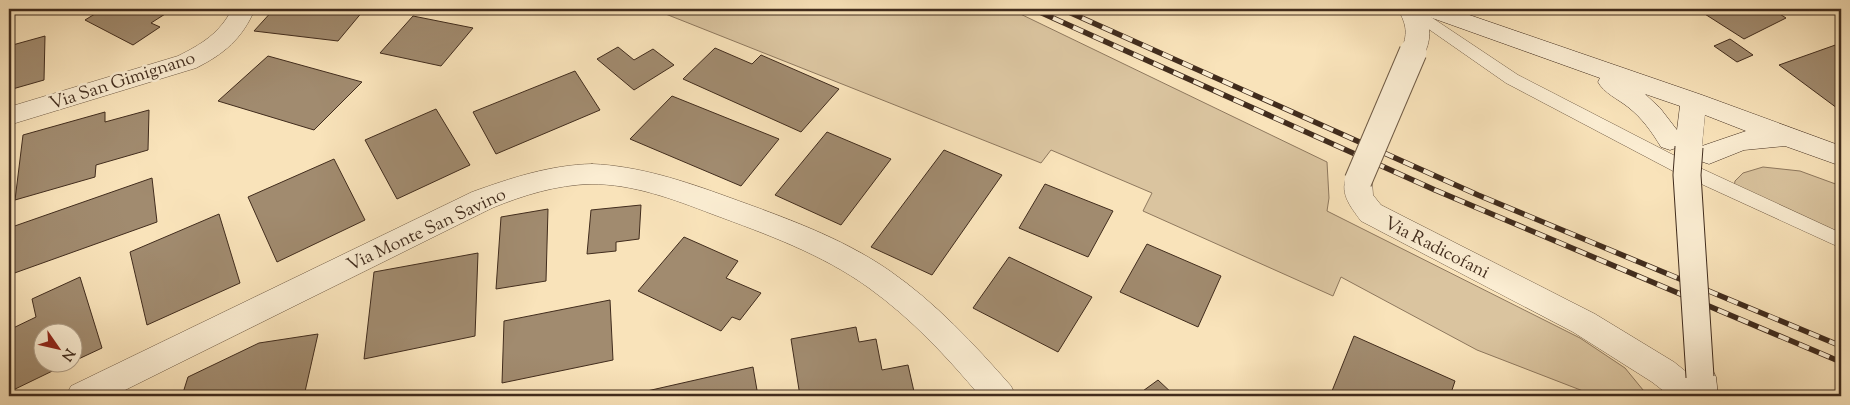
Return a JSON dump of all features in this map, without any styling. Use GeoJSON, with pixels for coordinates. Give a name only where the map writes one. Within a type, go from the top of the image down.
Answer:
{"type":"FeatureCollection","features":[{"type":"Feature","properties":{"kind":"street","name":"Via San Gimignano"},"geometry":{"type":"LineString","coordinates":[[9,116],[187,62],[211,50],[230,36],[238,23],[243,9]]}},
{"type":"Feature","properties":{"kind":"street","name":"Via Radicofani"},"geometry":{"type":"LineString","coordinates":[[1417,10],[1418,37],[1358,181],[1359,198],[1371,213],[1584,324],[1698,390]]}},
{"type":"Feature","properties":{"kind":"street"},"geometry":{"type":"LineString","coordinates":[[1417,10],[1693,100],[1841,156]]}},
{"type":"Feature","properties":{"kind":"street"},"geometry":{"type":"LineString","coordinates":[[1565,57],[1615,85],[1640,103],[1689,154]]}},
{"type":"Feature","properties":{"kind":"street"},"geometry":{"type":"LineString","coordinates":[[1693,100],[1689,154],[1698,390]]}},
{"type":"Feature","properties":{"kind":"street"},"geometry":{"type":"LineString","coordinates":[[1689,154],[1753,138],[1791,137]]}},
{"type":"Feature","properties":{"kind":"street","name":"Via Monte San Savino"},"geometry":{"type":"LineString","coordinates":[[82,396],[482,200],[533,182],[592,174],[631,177],[666,186],[784,229],[850,262],[893,289],[914,306],[948,339],[1000,396]]}},
{"type":"Feature","properties":{"kind":"lane"},"geometry":{"type":"LineString","coordinates":[[1417,10],[1512,79],[1679,166],[1841,241]]}},
{"type":"Feature","properties":{"kind":"shaded area"},"geometry":{"type":"Polygon","coordinates":[[[653,9],[1010,9],[1327,162],[1329,198],[1327,211],[1580,338],[1625,368],[1648,396],[1596,396],[1477,350],[1341,277],[1333,296],[1143,211],[1152,193],[1051,150],[1041,163],[653,9]]]}},
{"type":"Feature","properties":{"kind":"shaded area"},"geometry":{"type":"Polygon","coordinates":[[[1763,167],[1800,171],[1841,186],[1841,233],[1734,187],[1735,181],[1743,173],[1763,167]]]}},
{"type":"Feature","properties":{"kind":"building"},"geometry":{"type":"Polygon","coordinates":[[[103,9],[173,9],[151,23],[160,27],[133,45],[85,20],[103,9]]]}},
{"type":"Feature","properties":{"kind":"building"},"geometry":{"type":"Polygon","coordinates":[[[274,9],[346,9],[363,11],[338,41],[254,31],[274,9]]]}},
{"type":"Feature","properties":{"kind":"building"},"geometry":{"type":"Polygon","coordinates":[[[1697,9],[1772,9],[1786,18],[1744,39],[1697,9]]]}},
{"type":"Feature","properties":{"kind":"building"},"geometry":{"type":"Polygon","coordinates":[[[413,16],[473,28],[441,66],[380,53],[413,16]]]}},
{"type":"Feature","properties":{"kind":"building"},"geometry":{"type":"Polygon","coordinates":[[[45,36],[44,80],[9,90],[9,46],[45,36]]]}},
{"type":"Feature","properties":{"kind":"building"},"geometry":{"type":"Polygon","coordinates":[[[1730,39],[1753,55],[1737,62],[1714,46],[1730,39]]]}},
{"type":"Feature","properties":{"kind":"building"},"geometry":{"type":"Polygon","coordinates":[[[1841,43],[1841,111],[1779,65],[1841,43]]]}},
{"type":"Feature","properties":{"kind":"building"},"geometry":{"type":"Polygon","coordinates":[[[618,47],[634,60],[653,49],[674,65],[634,90],[597,59],[618,47]]]}},
{"type":"Feature","properties":{"kind":"building"},"geometry":{"type":"Polygon","coordinates":[[[715,48],[752,64],[761,55],[839,89],[801,132],[683,79],[715,48]]]}},
{"type":"Feature","properties":{"kind":"building"},"geometry":{"type":"Polygon","coordinates":[[[268,56],[362,82],[314,130],[218,101],[268,56]]]}},
{"type":"Feature","properties":{"kind":"building"},"geometry":{"type":"Polygon","coordinates":[[[575,71],[600,110],[496,154],[473,112],[575,71]]]}},
{"type":"Feature","properties":{"kind":"building"},"geometry":{"type":"Polygon","coordinates":[[[672,96],[779,139],[741,186],[630,139],[672,96]]]}},
{"type":"Feature","properties":{"kind":"building"},"geometry":{"type":"Polygon","coordinates":[[[436,109],[470,165],[397,199],[365,140],[436,109]]]}},
{"type":"Feature","properties":{"kind":"building"},"geometry":{"type":"Polygon","coordinates":[[[149,110],[148,150],[96,165],[95,177],[15,200],[23,135],[105,112],[105,122],[149,110]]]}},
{"type":"Feature","properties":{"kind":"building"},"geometry":{"type":"Polygon","coordinates":[[[827,132],[891,159],[841,225],[775,195],[827,132]]]}},
{"type":"Feature","properties":{"kind":"building"},"geometry":{"type":"Polygon","coordinates":[[[944,150],[1002,175],[932,275],[871,247],[944,150]]]}},
{"type":"Feature","properties":{"kind":"building"},"geometry":{"type":"Polygon","coordinates":[[[334,159],[365,220],[277,262],[248,197],[334,159]]]}},
{"type":"Feature","properties":{"kind":"building"},"geometry":{"type":"Polygon","coordinates":[[[152,178],[157,222],[9,275],[9,228],[152,178]]]}},
{"type":"Feature","properties":{"kind":"building"},"geometry":{"type":"Polygon","coordinates":[[[1045,184],[1113,211],[1088,257],[1019,228],[1045,184]]]}},
{"type":"Feature","properties":{"kind":"building"},"geometry":{"type":"Polygon","coordinates":[[[641,205],[639,239],[616,242],[616,251],[587,254],[591,210],[641,205]]]}},
{"type":"Feature","properties":{"kind":"building"},"geometry":{"type":"Polygon","coordinates":[[[548,209],[546,281],[496,289],[501,217],[548,209]]]}},
{"type":"Feature","properties":{"kind":"building"},"geometry":{"type":"Polygon","coordinates":[[[219,214],[240,283],[147,325],[130,252],[219,214]]]}},
{"type":"Feature","properties":{"kind":"building"},"geometry":{"type":"Polygon","coordinates":[[[684,237],[738,261],[726,278],[761,293],[740,320],[732,317],[721,331],[638,291],[684,237]]]}},
{"type":"Feature","properties":{"kind":"building"},"geometry":{"type":"Polygon","coordinates":[[[1147,244],[1221,276],[1198,327],[1120,292],[1147,244]]]}},
{"type":"Feature","properties":{"kind":"building"},"geometry":{"type":"Polygon","coordinates":[[[478,253],[475,336],[364,359],[374,272],[478,253]]]}},
{"type":"Feature","properties":{"kind":"building"},"geometry":{"type":"Polygon","coordinates":[[[1009,257],[1092,297],[1058,352],[973,308],[1009,257]]]}},
{"type":"Feature","properties":{"kind":"building"},"geometry":{"type":"Polygon","coordinates":[[[80,277],[102,348],[82,357],[82,322],[32,322],[32,372],[50,372],[9,392],[9,330],[36,317],[32,299],[80,277]]]}},
{"type":"Feature","properties":{"kind":"building"},"geometry":{"type":"Polygon","coordinates":[[[610,300],[613,360],[502,383],[504,321],[610,300]]]}},
{"type":"Feature","properties":{"kind":"building"},"geometry":{"type":"Polygon","coordinates":[[[856,327],[859,342],[876,339],[882,370],[908,365],[915,396],[800,396],[791,339],[856,327]]]}},
{"type":"Feature","properties":{"kind":"building"},"geometry":{"type":"Polygon","coordinates":[[[318,334],[304,396],[182,396],[188,377],[259,343],[318,334]]]}},
{"type":"Feature","properties":{"kind":"building"},"geometry":{"type":"Polygon","coordinates":[[[1354,336],[1455,381],[1450,396],[1330,396],[1354,336]]]}},
{"type":"Feature","properties":{"kind":"building"},"geometry":{"type":"Polygon","coordinates":[[[753,367],[758,396],[648,396],[647,391],[753,367]]]}},
{"type":"Feature","properties":{"kind":"building"},"geometry":{"type":"Polygon","coordinates":[[[1158,380],[1175,396],[1136,396],[1158,380]]]}},
{"type":"Feature","properties":{"kind":"railway"},"geometry":{"type":"LineString","coordinates":[[1033,9],[1435,190],[1841,362]]}},
{"type":"Feature","properties":{"kind":"railway"},"geometry":{"type":"LineString","coordinates":[[1062,9],[1478,195],[1841,346]]}}]}
